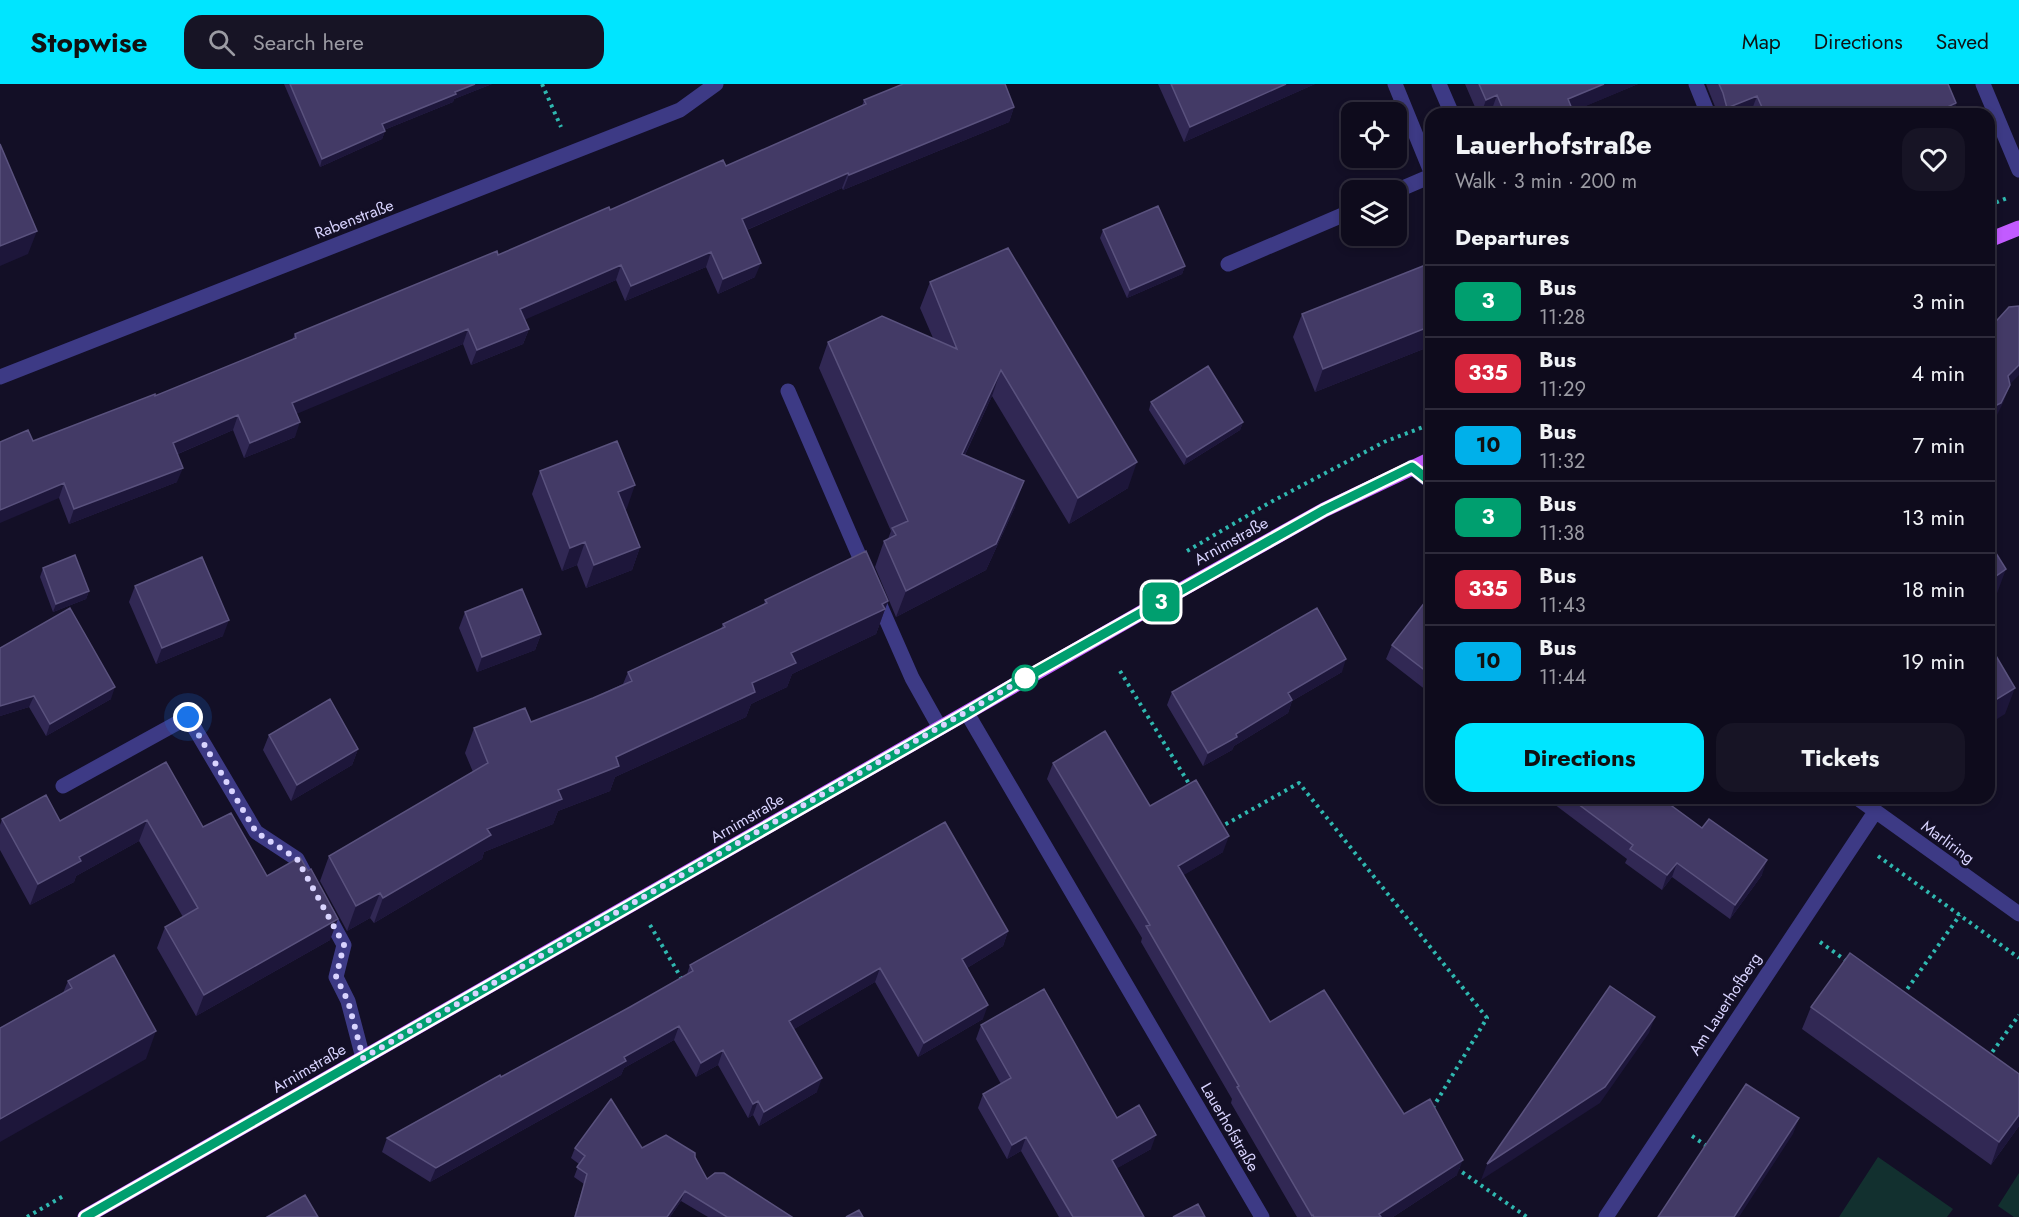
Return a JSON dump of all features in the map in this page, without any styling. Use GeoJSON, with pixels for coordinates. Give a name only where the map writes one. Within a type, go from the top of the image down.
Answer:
{"type":"FeatureCollection","features":[{"type":"Feature","properties":{"kind":"main road"},"geometry":{"type":"LineString","coordinates":[[1995,238],[2019,228]]}},
{"type":"Feature","properties":{"kind":"main road","name":"Arnimstraße"},"geometry":{"type":"LineString","coordinates":[[85,1217],[1027,677],[1324,510],[1425,462]]}},
{"type":"Feature","properties":{"kind":"street","name":"Rabenstraße"},"geometry":{"type":"LineString","coordinates":[[0,377],[680,110],[716,84]]}},
{"type":"Feature","properties":{"kind":"street"},"geometry":{"type":"LineString","coordinates":[[1395,84],[1425,159]]}},
{"type":"Feature","properties":{"kind":"street"},"geometry":{"type":"LineString","coordinates":[[1439,84],[1449,108]]}},
{"type":"Feature","properties":{"kind":"street"},"geometry":{"type":"LineString","coordinates":[[1696,84],[1706,108]]}},
{"type":"Feature","properties":{"kind":"street"},"geometry":{"type":"LineString","coordinates":[[1983,84],[1993,108]]}},
{"type":"Feature","properties":{"kind":"street"},"geometry":{"type":"LineString","coordinates":[[1995,113],[2019,170]]}},
{"type":"Feature","properties":{"kind":"street"},"geometry":{"type":"LineString","coordinates":[[1407,186],[1425,177]]}},
{"type":"Feature","properties":{"kind":"street"},"geometry":{"type":"LineString","coordinates":[[1228,264],[1341,216]]}},
{"type":"Feature","properties":{"kind":"street"},"geometry":{"type":"LineString","coordinates":[[788,391],[912,678],[940,728]]}},
{"type":"Feature","properties":{"kind":"street"},"geometry":{"type":"LineString","coordinates":[[1412,467],[1425,477]]}},
{"type":"Feature","properties":{"kind":"street","name":"Lauerhofstraße"},"geometry":{"type":"LineString","coordinates":[[967,713],[1262,1217]]}},
{"type":"Feature","properties":{"kind":"street"},"geometry":{"type":"LineString","coordinates":[[63,786],[188,717],[256,832],[297,859],[344,945],[336,977],[348,1001],[363,1058]]}},
{"type":"Feature","properties":{"kind":"street","name":"Marliring"},"geometry":{"type":"LineString","coordinates":[[1865,804],[2019,914]]}},
{"type":"Feature","properties":{"kind":"street","name":"Am Lauerhofberg"},"geometry":{"type":"LineString","coordinates":[[1606,1217],[1875,812]]}},
{"type":"Feature","properties":{"kind":"path"},"geometry":{"type":"LineString","coordinates":[[542,84],[572,153]]}},
{"type":"Feature","properties":{"kind":"path"},"geometry":{"type":"LineString","coordinates":[[1995,203],[2019,194]]}},
{"type":"Feature","properties":{"kind":"path"},"geometry":{"type":"LineString","coordinates":[[1120,671],[1192,789]]}},
{"type":"Feature","properties":{"kind":"path"},"geometry":{"type":"LineString","coordinates":[[1216,829],[1299,783],[1487,1018],[1428,1116]]}},
{"type":"Feature","properties":{"kind":"path"},"geometry":{"type":"LineString","coordinates":[[1875,812],[1872,852],[2019,957]]}},
{"type":"Feature","properties":{"kind":"path"},"geometry":{"type":"LineString","coordinates":[[636,901],[686,985]]}},
{"type":"Feature","properties":{"kind":"path"},"geometry":{"type":"LineString","coordinates":[[1900,998],[1960,915]]}},
{"type":"Feature","properties":{"kind":"path"},"geometry":{"type":"LineString","coordinates":[[1798,926],[1854,966]]}},
{"type":"Feature","properties":{"kind":"path"},"geometry":{"type":"LineString","coordinates":[[1982,1066],[2019,1015]]}},
{"type":"Feature","properties":{"kind":"path"},"geometry":{"type":"LineString","coordinates":[[1987,1059],[1995,1064]]}},
{"type":"Feature","properties":{"kind":"path"},"geometry":{"type":"LineString","coordinates":[[1452,1160],[1457,1169],[1527,1217]]}},
{"type":"Feature","properties":{"kind":"green space"},"geometry":{"type":"Polygon","coordinates":[[[1878,1157],[1953,1209],[1947,1217],[1839,1217],[1878,1157]]]}},
{"type":"Feature","properties":{"kind":"green space"},"geometry":{"type":"Polygon","coordinates":[[[2019,1173],[2019,1217],[2014,1217],[1998,1206],[2019,1173]]]}},
{"type":"Feature","properties":{"kind":"building"},"geometry":{"type":"Polygon","coordinates":[[[290,84],[475,84],[382,124],[385,131],[322,159],[290,84]]]}},
{"type":"Feature","properties":{"kind":"building"},"geometry":{"type":"Polygon","coordinates":[[[903,84],[1005,84],[1014,107],[849,175],[848,173],[742,219],[761,263],[723,279],[711,252],[631,286],[621,265],[520,309],[529,329],[477,350],[468,329],[292,403],[300,422],[250,443],[238,415],[173,443],[183,468],[74,509],[64,483],[0,510],[0,442],[28,430],[33,441],[155,394],[155,396],[296,338],[295,334],[497,251],[498,255],[609,207],[610,210],[723,160],[726,166],[866,104],[864,100],[903,84]]]}},
{"type":"Feature","properties":{"kind":"building"},"geometry":{"type":"Polygon","coordinates":[[[1171,84],[1286,84],[1190,127],[1171,84]]]}},
{"type":"Feature","properties":{"kind":"building"},"geometry":{"type":"Polygon","coordinates":[[[1479,84],[1604,84],[1568,99],[1572,108],[1502,108],[1497,95],[1486,100],[1479,84]]]}},
{"type":"Feature","properties":{"kind":"building"},"geometry":{"type":"Polygon","coordinates":[[[1719,84],[1948,84],[1956,103],[1946,108],[1762,108],[1757,96],[1727,108],[1719,84]]]}},
{"type":"Feature","properties":{"kind":"building"},"geometry":{"type":"Polygon","coordinates":[[[0,144],[37,231],[0,246],[0,144]]]}},
{"type":"Feature","properties":{"kind":"building"},"geometry":{"type":"Polygon","coordinates":[[[1158,206],[1185,266],[1130,290],[1103,230],[1158,206]]]}},
{"type":"Feature","properties":{"kind":"building"},"geometry":{"type":"Polygon","coordinates":[[[1008,248],[1137,462],[1078,498],[1001,370],[962,454],[1024,481],[996,544],[906,591],[884,541],[896,535],[892,528],[908,521],[828,342],[882,316],[957,349],[930,282],[1008,248]]]}},
{"type":"Feature","properties":{"kind":"building"},"geometry":{"type":"Polygon","coordinates":[[[1425,265],[1425,328],[1323,369],[1302,314],[1425,265]]]}},
{"type":"Feature","properties":{"kind":"building"},"geometry":{"type":"Polygon","coordinates":[[[2019,306],[2019,365],[2008,376],[2010,385],[2001,403],[1995,406],[1995,322],[2009,307],[2019,306]]]}},
{"type":"Feature","properties":{"kind":"building"},"geometry":{"type":"Polygon","coordinates":[[[1208,366],[1243,422],[1187,457],[1151,402],[1208,366]]]}},
{"type":"Feature","properties":{"kind":"building"},"geometry":{"type":"Polygon","coordinates":[[[617,441],[635,485],[618,492],[640,547],[594,565],[585,542],[570,548],[540,471],[617,441]]]}},
{"type":"Feature","properties":{"kind":"building"},"geometry":{"type":"Polygon","coordinates":[[[866,551],[888,601],[882,604],[885,609],[791,653],[796,663],[752,683],[755,692],[616,757],[619,766],[558,790],[562,799],[487,829],[491,835],[383,898],[380,893],[356,906],[329,856],[488,763],[474,728],[525,708],[531,722],[632,681],[628,672],[725,627],[723,624],[767,603],[765,600],[866,551]]]}},
{"type":"Feature","properties":{"kind":"building"},"geometry":{"type":"Polygon","coordinates":[[[1995,552],[2006,569],[1995,577],[1995,552]]]}},
{"type":"Feature","properties":{"kind":"building"},"geometry":{"type":"Polygon","coordinates":[[[75,555],[89,591],[56,604],[43,568],[75,555]]]}},
{"type":"Feature","properties":{"kind":"building"},"geometry":{"type":"Polygon","coordinates":[[[202,557],[229,620],[162,648],[135,586],[202,557]]]}},
{"type":"Feature","properties":{"kind":"building"},"geometry":{"type":"Polygon","coordinates":[[[522,589],[541,634],[482,657],[465,612],[522,589]]]}},
{"type":"Feature","properties":{"kind":"building"},"geometry":{"type":"Polygon","coordinates":[[[1425,602],[1425,670],[1392,645],[1425,602]]]}},
{"type":"Feature","properties":{"kind":"building"},"geometry":{"type":"Polygon","coordinates":[[[70,608],[115,687],[50,724],[34,696],[0,706],[0,648],[70,608]]]}},
{"type":"Feature","properties":{"kind":"building"},"geometry":{"type":"Polygon","coordinates":[[[1317,608],[1346,659],[1288,693],[1292,700],[1236,734],[1237,737],[1208,753],[1172,692],[1317,608]]]}},
{"type":"Feature","properties":{"kind":"building"},"geometry":{"type":"Polygon","coordinates":[[[1995,654],[2015,688],[1995,700],[1995,654]]]}},
{"type":"Feature","properties":{"kind":"building"},"geometry":{"type":"Polygon","coordinates":[[[330,699],[358,749],[297,785],[269,735],[330,699]]]}},
{"type":"Feature","properties":{"kind":"building"},"geometry":{"type":"Polygon","coordinates":[[[1105,731],[1150,806],[1196,780],[1229,836],[1178,866],[1270,1022],[1324,990],[1404,1114],[1430,1099],[1463,1160],[1379,1214],[1381,1217],[1312,1216],[1146,926],[1150,925],[1053,763],[1105,731]]]}},
{"type":"Feature","properties":{"kind":"building"},"geometry":{"type":"Polygon","coordinates":[[[166,762],[203,827],[231,813],[267,876],[300,857],[308,871],[311,869],[338,919],[204,995],[165,927],[198,908],[147,820],[79,857],[81,861],[38,884],[2,819],[46,795],[60,821],[166,762]]]}},
{"type":"Feature","properties":{"kind":"building"},"geometry":{"type":"Polygon","coordinates":[[[1578,804],[1669,804],[1702,828],[1709,819],[1767,860],[1735,905],[1677,863],[1667,875],[1630,849],[1633,845],[1578,804]]]}},
{"type":"Feature","properties":{"kind":"building"},"geometry":{"type":"Polygon","coordinates":[[[945,822],[1008,931],[962,959],[988,1005],[924,1043],[880,968],[789,1021],[822,1078],[764,1112],[758,1101],[753,1104],[723,1050],[701,1063],[679,1026],[624,1057],[626,1061],[436,1168],[387,1138],[500,1075],[501,1077],[630,1007],[693,971],[690,965],[945,822]]]}},
{"type":"Feature","properties":{"kind":"building"},"geometry":{"type":"Polygon","coordinates":[[[1850,953],[2019,1074],[2019,1115],[1999,1142],[1811,1007],[1850,953]]]}},
{"type":"Feature","properties":{"kind":"building"},"geometry":{"type":"Polygon","coordinates":[[[114,955],[156,1031],[0,1119],[0,1028],[72,988],[68,981],[114,955]]]}},
{"type":"Feature","properties":{"kind":"building"},"geometry":{"type":"Polygon","coordinates":[[[1610,986],[1655,1017],[1605,1087],[1487,1164],[1610,986]]]}},
{"type":"Feature","properties":{"kind":"building"},"geometry":{"type":"Polygon","coordinates":[[[1044,989],[1117,1118],[1139,1105],[1156,1135],[1112,1160],[1144,1217],[1073,1217],[1026,1137],[1012,1145],[983,1094],[1011,1078],[981,1025],[1044,989]]]}},
{"type":"Feature","properties":{"kind":"building"},"geometry":{"type":"Polygon","coordinates":[[[1746,1084],[1799,1118],[1734,1217],[1658,1217],[1746,1084]]]}},
{"type":"Feature","properties":{"kind":"building"},"geometry":{"type":"Polygon","coordinates":[[[611,1099],[642,1148],[666,1135],[695,1153],[707,1179],[715,1173],[724,1173],[792,1217],[727,1217],[685,1191],[667,1217],[575,1217],[587,1174],[577,1167],[585,1156],[575,1148],[611,1099]]]}},
{"type":"Feature","properties":{"kind":"building"},"geometry":{"type":"Polygon","coordinates":[[[305,1195],[318,1217],[267,1217],[305,1195]]]}},
{"type":"Feature","properties":{"kind":"building"},"geometry":{"type":"Polygon","coordinates":[[[1198,1204],[1205,1217],[1173,1217],[1198,1204]]]}},
{"type":"Feature","properties":{"kind":"building"},"geometry":{"type":"Polygon","coordinates":[[[859,1210],[863,1217],[846,1217],[859,1210]]]}},
{"type":"Feature","properties":{"kind":"bus line","name":"3"},"geometry":{"type":"LineString","coordinates":[[85,1217],[1027,677],[1324,510],[1412,467],[1425,477]]}},
{"type":"Feature","properties":{"kind":"route"},"geometry":{"type":"LineString","coordinates":[[188,717],[256,832],[297,859],[344,945],[336,977],[348,1001],[363,1058],[1027,677],[1025,678]]}}]}
